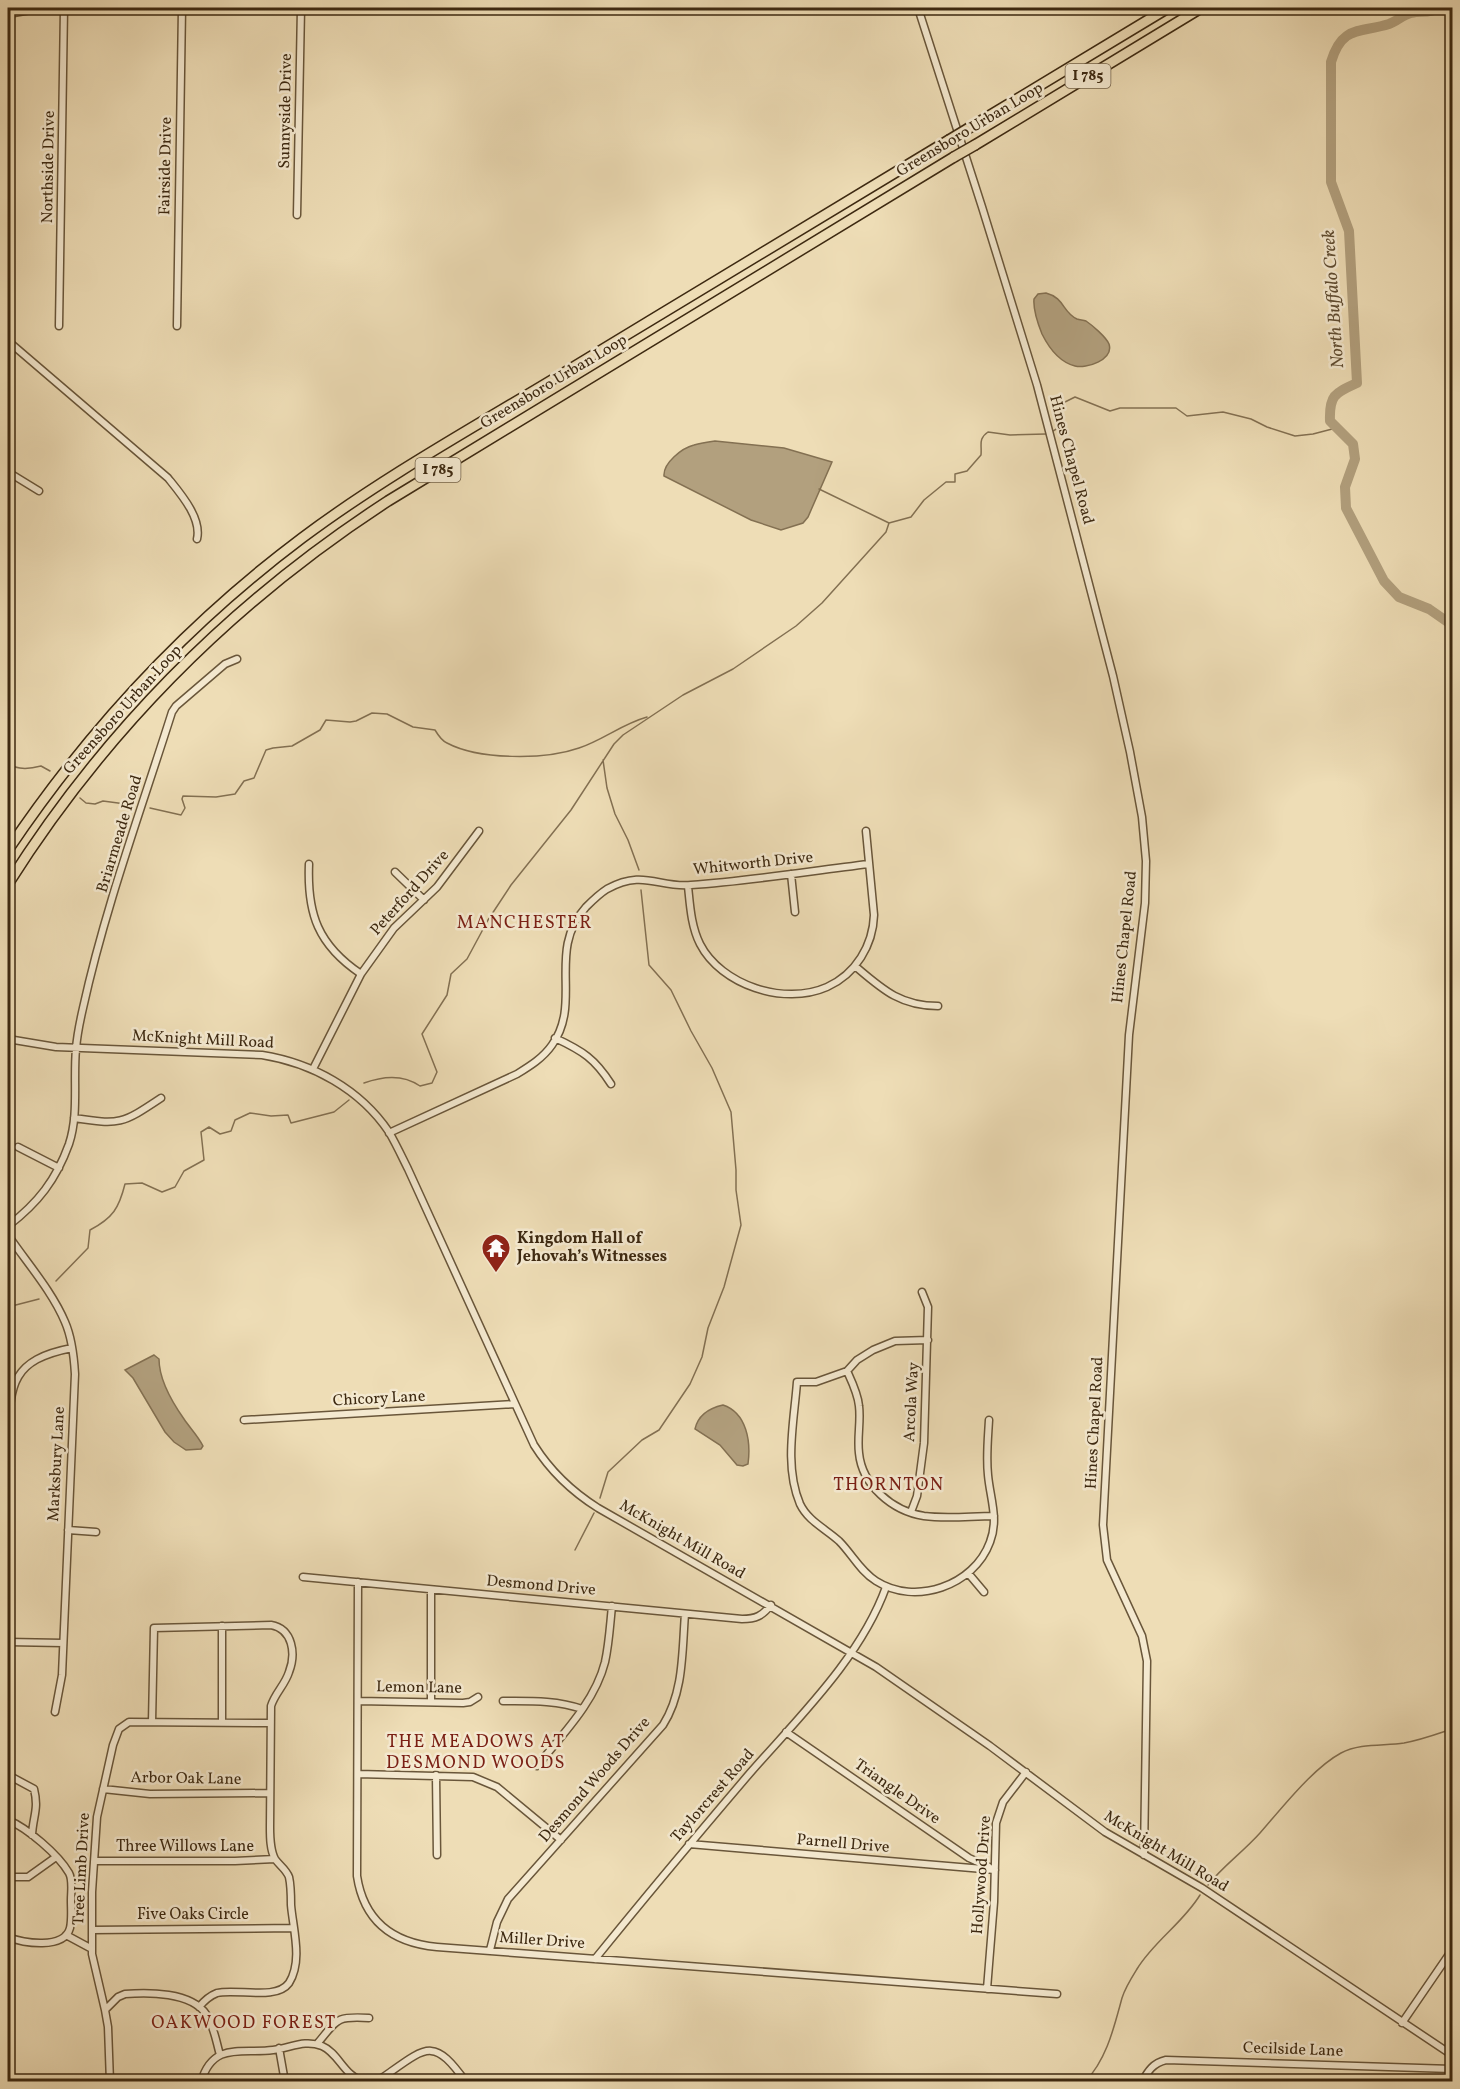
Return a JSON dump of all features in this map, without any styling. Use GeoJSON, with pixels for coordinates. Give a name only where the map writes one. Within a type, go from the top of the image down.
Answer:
{"type":"FeatureCollection","features":[{"type":"Feature","properties":{"kind":"highway","name":"Greensboro Urban Loop"},"geometry":{"type":"LineString","coordinates":[[8,850],[73,760],[140,682],[206,617],[302,538],[404,470],[1168,8]]}},
{"type":"Feature","properties":{"kind":"highway","name":"Greensboro Urban Loop"},"geometry":{"type":"LineString","coordinates":[[8,884],[75,787],[174,672],[218,630],[297,565],[346,529],[405,490],[1201,8]]}},
{"type":"Feature","properties":{"kind":"street"},"geometry":{"type":"LineString","coordinates":[[8,14],[42,8]]}},
{"type":"Feature","properties":{"kind":"street","name":"Northside Drive"},"geometry":{"type":"LineString","coordinates":[[59,326],[64,8]]}},
{"type":"Feature","properties":{"kind":"street","name":"Fairside Drive"},"geometry":{"type":"LineString","coordinates":[[177,326],[182,8]]}},
{"type":"Feature","properties":{"kind":"street","name":"Sunnyside Drive"},"geometry":{"type":"LineString","coordinates":[[297,215],[301,8]]}},
{"type":"Feature","properties":{"kind":"street","name":"Hines Chapel Road"},"geometry":{"type":"LineString","coordinates":[[918,8],[1004,276],[1049,429],[1113,675],[1137,789],[1146,861],[1145,903],[1128,1063],[1103,1525],[1107,1560],[1142,1636],[1147,1661],[1144,1856]]}},
{"type":"Feature","properties":{"kind":"street"},"geometry":{"type":"LineString","coordinates":[[8,341],[168,478],[193,516],[198,531],[197,539]]}},
{"type":"Feature","properties":{"kind":"street"},"geometry":{"type":"LineString","coordinates":[[8,472],[39,491]]}},
{"type":"Feature","properties":{"kind":"street","name":"Briarmeade Road"},"geometry":{"type":"LineString","coordinates":[[8,1226],[29,1210],[48,1186],[59,1168],[69,1141],[74,1118],[76,1047],[97,952],[172,712],[225,664],[237,659]]}},
{"type":"Feature","properties":{"kind":"street","name":"Peterford Drive"},"geometry":{"type":"LineString","coordinates":[[313,1069],[361,974],[394,928],[437,887],[479,831]]}},
{"type":"Feature","properties":{"kind":"street"},"geometry":{"type":"LineString","coordinates":[[688,886],[693,927],[700,944],[711,961],[726,975],[746,986],[780,992],[810,992],[828,987],[855,966],[868,945],[873,928],[874,915],[866,831]]}},
{"type":"Feature","properties":{"kind":"street"},"geometry":{"type":"LineString","coordinates":[[309,864],[309,894],[316,925],[323,939],[336,955],[361,974]]}},
{"type":"Feature","properties":{"kind":"street","name":"Whitworth Drive"},"geometry":{"type":"LineString","coordinates":[[389,1132],[517,1074],[537,1062],[560,1028],[565,1007],[564,961],[571,928],[579,915],[598,894],[608,888],[629,880],[652,879],[688,886],[869,864]]}},
{"type":"Feature","properties":{"kind":"street"},"geometry":{"type":"LineString","coordinates":[[395,872],[424,900]]}},
{"type":"Feature","properties":{"kind":"street"},"geometry":{"type":"LineString","coordinates":[[791,874],[795,912]]}},
{"type":"Feature","properties":{"kind":"street"},"geometry":{"type":"LineString","coordinates":[[855,966],[897,998],[922,1005],[938,1006]]}},
{"type":"Feature","properties":{"kind":"street"},"geometry":{"type":"LineString","coordinates":[[555,1038],[585,1052],[602,1070],[611,1084]]}},
{"type":"Feature","properties":{"kind":"street","name":"McKnight Mill Road"},"geometry":{"type":"LineString","coordinates":[[11,1040],[42,1046],[262,1055],[295,1062],[313,1069],[358,1098],[389,1132],[534,1445],[548,1467],[566,1485],[608,1513],[852,1652],[1026,1772],[1105,1832],[1225,1903],[1452,2055]]}},
{"type":"Feature","properties":{"kind":"street"},"geometry":{"type":"LineString","coordinates":[[74,1118],[97,1122],[122,1121],[161,1098]]}},
{"type":"Feature","properties":{"kind":"street"},"geometry":{"type":"LineString","coordinates":[[18,1147],[59,1168]]}},
{"type":"Feature","properties":{"kind":"street","name":"Marksbury Lane"},"geometry":{"type":"LineString","coordinates":[[8,1235],[54,1301],[66,1324],[75,1374],[62,1675],[55,1712]]}},
{"type":"Feature","properties":{"kind":"street","name":"Arcola Way"},"geometry":{"type":"LineString","coordinates":[[910,1512],[917,1496],[922,1455],[928,1307],[922,1292]]}},
{"type":"Feature","properties":{"kind":"street"},"geometry":{"type":"LineString","coordinates":[[928,1340],[895,1341],[873,1350],[857,1360],[847,1371],[816,1382],[797,1382],[791,1457],[792,1473],[801,1506],[810,1518],[844,1547],[863,1571],[886,1587],[909,1592],[931,1591],[947,1586],[968,1573],[980,1560],[990,1542],[994,1505],[988,1478],[989,1420]]}},
{"type":"Feature","properties":{"kind":"street"},"geometry":{"type":"LineString","coordinates":[[8,1448],[9,1393],[16,1381],[24,1369],[36,1358],[72,1348]]}},
{"type":"Feature","properties":{"kind":"street"},"geometry":{"type":"LineString","coordinates":[[847,1371],[859,1405],[859,1455],[866,1477],[877,1491],[891,1503],[924,1516],[994,1516]]}},
{"type":"Feature","properties":{"kind":"street","name":"Chicory Lane"},"geometry":{"type":"LineString","coordinates":[[243,1420],[515,1404]]}},
{"type":"Feature","properties":{"kind":"street"},"geometry":{"type":"LineString","coordinates":[[68,1530],[96,1532]]}},
{"type":"Feature","properties":{"kind":"street"},"geometry":{"type":"LineString","coordinates":[[968,1573],[984,1592]]}},
{"type":"Feature","properties":{"kind":"street","name":"Desmond Drive"},"geometry":{"type":"LineString","coordinates":[[303,1576],[754,1619],[764,1615],[771,1605]]}},
{"type":"Feature","properties":{"kind":"street","name":"Miller Drive"},"geometry":{"type":"LineString","coordinates":[[358,1582],[357,1876],[362,1899],[370,1913],[393,1936],[420,1946],[1056,1994]]}},
{"type":"Feature","properties":{"kind":"street","name":"Taylorcrest Road"},"geometry":{"type":"LineString","coordinates":[[595,1959],[852,1652],[872,1620],[886,1587]]}},
{"type":"Feature","properties":{"kind":"street"},"geometry":{"type":"LineString","coordinates":[[430,1702],[431,1590]]}},
{"type":"Feature","properties":{"kind":"street"},"geometry":{"type":"LineString","coordinates":[[537,1766],[595,1690],[605,1663],[612,1606]]}},
{"type":"Feature","properties":{"kind":"street","name":"Desmond Woods Drive"},"geometry":{"type":"LineString","coordinates":[[490,1950],[501,1911],[508,1899],[663,1725],[671,1712],[679,1685],[686,1614]]}},
{"type":"Feature","properties":{"kind":"street"},"geometry":{"type":"LineString","coordinates":[[152,1722],[154,1628],[271,1625],[282,1629],[290,1637],[292,1646],[290,1668],[286,1679],[273,1698],[270,1723],[270,1793],[271,1844],[275,1859],[285,1868],[288,1876],[296,1950],[295,1968],[283,1989],[271,1992],[218,1993],[207,1998],[199,2007]]}},
{"type":"Feature","properties":{"kind":"street"},"geometry":{"type":"LineString","coordinates":[[222,1626],[222,1722]]}},
{"type":"Feature","properties":{"kind":"street"},"geometry":{"type":"LineString","coordinates":[[8,1642],[63,1643]]}},
{"type":"Feature","properties":{"kind":"street","name":"Lemon Lane"},"geometry":{"type":"LineString","coordinates":[[358,1701],[470,1702],[478,1697]]}},
{"type":"Feature","properties":{"kind":"street"},"geometry":{"type":"LineString","coordinates":[[503,1701],[542,1701],[582,1709]]}},
{"type":"Feature","properties":{"kind":"street","name":"Tree Limb Drive"},"geometry":{"type":"LineString","coordinates":[[110,2082],[105,2010],[96,1977],[92,1930],[97,1816],[119,1729],[129,1722],[270,1723]]}},
{"type":"Feature","properties":{"kind":"street","name":"Triangle Drive"},"geometry":{"type":"LineString","coordinates":[[786,1732],[969,1858],[995,1870]]}},
{"type":"Feature","properties":{"kind":"street","name":"Hollywood Drive"},"geometry":{"type":"LineString","coordinates":[[987,1989],[997,1816],[1003,1802],[1026,1772]]}},
{"type":"Feature","properties":{"kind":"street"},"geometry":{"type":"LineString","coordinates":[[358,1774],[473,1777],[491,1784],[561,1840]]}},
{"type":"Feature","properties":{"kind":"street"},"geometry":{"type":"LineString","coordinates":[[8,1775],[34,1789],[38,1806],[33,1819],[32,1835]]}},
{"type":"Feature","properties":{"kind":"street"},"geometry":{"type":"LineString","coordinates":[[436,1775],[437,1855]]}},
{"type":"Feature","properties":{"kind":"street","name":"Arbor Oak Lane"},"geometry":{"type":"LineString","coordinates":[[103,1789],[150,1794],[270,1793]]}},
{"type":"Feature","properties":{"kind":"street"},"geometry":{"type":"LineString","coordinates":[[8,1820],[21,1826],[32,1835],[56,1857],[71,1876],[70,1929],[66,1935],[50,1943],[31,1943],[8,1937]]}},
{"type":"Feature","properties":{"kind":"street","name":"Parnell Drive"},"geometry":{"type":"LineString","coordinates":[[689,1844],[995,1870]]}},
{"type":"Feature","properties":{"kind":"street"},"geometry":{"type":"LineString","coordinates":[[8,1877],[28,1877],[56,1857]]}},
{"type":"Feature","properties":{"kind":"street","name":"Three Willows Lane"},"geometry":{"type":"LineString","coordinates":[[94,1861],[275,1859]]}},
{"type":"Feature","properties":{"kind":"street","name":"Five Oaks Circle"},"geometry":{"type":"LineString","coordinates":[[92,1930],[294,1929]]}},
{"type":"Feature","properties":{"kind":"street"},"geometry":{"type":"LineString","coordinates":[[66,1935],[92,1949]]}},
{"type":"Feature","properties":{"kind":"street"},"geometry":{"type":"LineString","coordinates":[[1402,2023],[1452,1950]]}},
{"type":"Feature","properties":{"kind":"street"},"geometry":{"type":"LineString","coordinates":[[105,2010],[118,1997],[131,1994],[171,1995],[191,2001],[204,2012],[210,2022],[220,2055]]}},
{"type":"Feature","properties":{"kind":"street"},"geometry":{"type":"LineString","coordinates":[[317,2044],[341,2018],[369,2018]]}},
{"type":"Feature","properties":{"kind":"street"},"geometry":{"type":"LineString","coordinates":[[201,2082],[209,2065],[220,2055],[233,2050],[279,2048],[301,2043],[317,2044],[329,2050],[350,2074],[361,2081],[380,2080],[417,2053],[429,2051],[444,2056],[466,2082]]}},
{"type":"Feature","properties":{"kind":"street"},"geometry":{"type":"LineString","coordinates":[[279,2048],[285,2082]]}},
{"type":"Feature","properties":{"kind":"street","name":"Cecilside Lane"},"geometry":{"type":"LineString","coordinates":[[1142,2082],[1156,2063],[1166,2060],[1452,2069]]}},
{"type":"Feature","properties":{"kind":"shaded area"},"geometry":{"type":"Polygon","coordinates":[[[1046,293],[1057,298],[1068,313],[1077,319],[1086,321],[1105,338],[1109,344],[1109,350],[1103,359],[1092,365],[1080,367],[1069,364],[1055,354],[1042,334],[1034,308],[1034,299],[1038,294],[1046,293]]]}},
{"type":"Feature","properties":{"kind":"shaded area"},"geometry":{"type":"Polygon","coordinates":[[[715,441],[784,448],[832,462],[808,517],[803,523],[781,530],[751,520],[664,476],[670,461],[679,453],[694,445],[715,441]]]}},
{"type":"Feature","properties":{"kind":"shaded area"},"geometry":{"type":"Polygon","coordinates":[[[154,1355],[159,1359],[161,1375],[167,1390],[179,1412],[201,1442],[203,1446],[201,1449],[186,1450],[174,1442],[165,1432],[133,1378],[125,1370],[154,1355]]]}},
{"type":"Feature","properties":{"kind":"shaded area"},"geometry":{"type":"Polygon","coordinates":[[[723,1405],[737,1414],[746,1429],[749,1455],[748,1464],[743,1466],[737,1465],[720,1445],[695,1429],[705,1413],[723,1405]]]}},
{"type":"Feature","properties":{"kind":"waterway","name":"North Buffalo Creek"},"geometry":{"type":"LineString","coordinates":[[1438,8],[1411,13],[1389,24],[1353,32],[1335,50],[1331,62],[1331,182],[1349,231],[1357,383],[1343,390],[1332,400],[1330,421],[1353,444],[1355,459],[1345,487],[1346,508],[1384,581],[1399,597],[1429,609],[1452,625]]}},
{"type":"Feature","properties":{"kind":"waterway"},"geometry":{"type":"LineString","coordinates":[[1051,432],[1060,423],[1063,403],[1075,397],[1110,411],[1120,408],[1176,408],[1187,416],[1223,412],[1251,419],[1295,436],[1336,428]]}},
{"type":"Feature","properties":{"kind":"waterway"},"geometry":{"type":"LineString","coordinates":[[819,489],[889,523],[911,517],[924,500],[946,482],[955,482],[955,474],[967,471],[981,455],[982,439],[988,432],[1010,435],[1046,434]]}},
{"type":"Feature","properties":{"kind":"waterway"},"geometry":{"type":"LineString","coordinates":[[364,1083],[393,1077],[407,1079],[420,1086],[432,1083],[437,1072],[422,1034],[447,995],[451,974],[467,959],[488,920],[511,885],[571,810],[614,744],[623,735],[683,695],[733,669],[796,626],[822,603],[886,532],[889,523]]}},
{"type":"Feature","properties":{"kind":"waterway"},"geometry":{"type":"LineString","coordinates":[[150,808],[181,815],[185,808],[183,796],[216,797],[235,794],[244,781],[254,778],[266,750],[292,746],[320,730],[326,720],[350,722],[372,713],[387,714],[413,727],[435,730],[443,741],[460,749],[494,755],[531,756],[549,755],[579,748],[647,717]]}},
{"type":"Feature","properties":{"kind":"waterway"},"geometry":{"type":"LineString","coordinates":[[603,760],[607,788],[615,814],[639,870]]}},
{"type":"Feature","properties":{"kind":"waterway"},"geometry":{"type":"LineString","coordinates":[[8,762],[19,768],[41,766],[50,771]]}},
{"type":"Feature","properties":{"kind":"waterway"},"geometry":{"type":"LineString","coordinates":[[80,798],[86,803],[95,804],[103,801],[133,805]]}},
{"type":"Feature","properties":{"kind":"waterway"},"geometry":{"type":"LineString","coordinates":[[600,1498],[608,1472],[642,1440],[659,1430],[690,1384],[702,1357],[708,1328],[724,1287],[741,1225],[736,1190],[731,1112],[712,1068],[671,990],[649,965],[641,890]]}},
{"type":"Feature","properties":{"kind":"waterway"},"geometry":{"type":"LineString","coordinates":[[56,1281],[88,1248],[90,1230],[114,1212],[125,1184],[142,1183],[162,1192],[175,1187],[184,1171],[204,1160],[201,1132],[209,1127],[220,1134],[231,1131],[235,1120],[250,1113],[271,1116],[288,1115],[291,1123],[334,1112],[349,1100]]}},
{"type":"Feature","properties":{"kind":"waterway"},"geometry":{"type":"LineString","coordinates":[[8,1307],[39,1299]]}},
{"type":"Feature","properties":{"kind":"waterway"},"geometry":{"type":"LineString","coordinates":[[575,1550],[594,1513]]}},
{"type":"Feature","properties":{"kind":"waterway"},"geometry":{"type":"LineString","coordinates":[[1208,1885],[1254,1840],[1319,1768],[1330,1760],[1348,1750],[1372,1745],[1404,1743],[1452,1729]]}},
{"type":"Feature","properties":{"kind":"waterway"},"geometry":{"type":"LineString","coordinates":[[1085,2082],[1104,2053],[1113,2031],[1123,1994],[1133,1976],[1144,1959],[1200,1895]]}},
{"type":"Feature","properties":{"kind":"place","name":"Kingdom Hall of Jehovah’s Witnesses"},"geometry":{"type":"Point","coordinates":[496,1274]}},
{"type":"Feature","properties":{"kind":"district","name":"MANCHESTER"},"geometry":{"type":"Point","coordinates":[525,923]}},
{"type":"Feature","properties":{"kind":"district","name":"THORNTON"},"geometry":{"type":"Point","coordinates":[889,1485]}},
{"type":"Feature","properties":{"kind":"district","name":"THE MEADOWS AT DESMOND WOODS"},"geometry":{"type":"Point","coordinates":[476,1752]}},
{"type":"Feature","properties":{"kind":"district","name":"OAKWOOD FOREST"},"geometry":{"type":"Point","coordinates":[244,2023]}}]}
